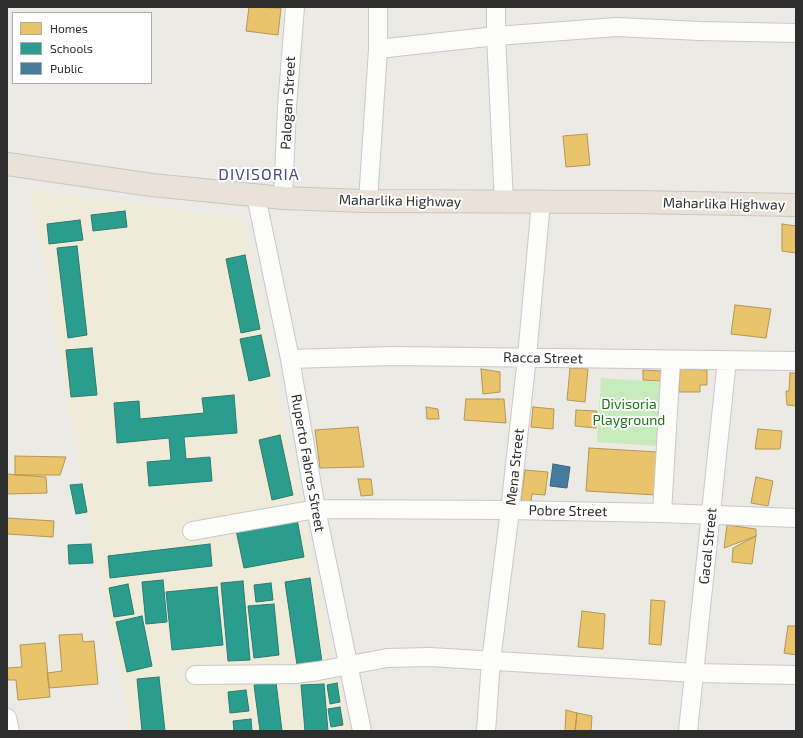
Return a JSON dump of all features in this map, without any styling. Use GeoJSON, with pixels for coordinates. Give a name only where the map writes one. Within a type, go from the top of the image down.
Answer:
{"type":"FeatureCollection","features":[{"type":"Feature","properties":{"kind":"highway","name":"Maharlika Highway"},"geometry":{"type":"LineString","coordinates":[[7,164],[152,185],[283,198],[368,201],[796,205]]}},
{"type":"Feature","properties":{"kind":"street","name":"Palogan Street"},"geometry":{"type":"LineString","coordinates":[[283,198],[287,107],[295,7]]}},
{"type":"Feature","properties":{"kind":"street"},"geometry":{"type":"LineString","coordinates":[[496,7],[504,202]]}},
{"type":"Feature","properties":{"kind":"street"},"geometry":{"type":"LineString","coordinates":[[368,201],[378,49],[378,8]]}},
{"type":"Feature","properties":{"kind":"street"},"geometry":{"type":"LineString","coordinates":[[378,49],[496,36],[617,28],[796,33]]}},
{"type":"Feature","properties":{"kind":"street","name":"Ruperto Fabros Street"},"geometry":{"type":"LineString","coordinates":[[256,196],[290,359],[316,509],[362,731]]}},
{"type":"Feature","properties":{"kind":"street","name":"Mena Street"},"geometry":{"type":"LineString","coordinates":[[486,731],[491,661],[527,358],[541,202]]}},
{"type":"Feature","properties":{"kind":"street","name":"Racca Street"},"geometry":{"type":"LineString","coordinates":[[290,359],[393,356],[796,361]]}},
{"type":"Feature","properties":{"kind":"street"},"geometry":{"type":"LineString","coordinates":[[662,513],[672,360]]}},
{"type":"Feature","properties":{"kind":"street","name":"Gacal Street"},"geometry":{"type":"LineString","coordinates":[[688,731],[727,360]]}},
{"type":"Feature","properties":{"kind":"street","name":"Pobre Street"},"geometry":{"type":"LineString","coordinates":[[192,531],[316,509],[510,510],[662,513],[796,518]]}},
{"type":"Feature","properties":{"kind":"street"},"geometry":{"type":"LineString","coordinates":[[195,675],[296,674],[387,658],[430,657],[695,673],[796,675]]}},
{"type":"Feature","properties":{"kind":"street"},"geometry":{"type":"LineString","coordinates":[[7,718],[10,731]]}},
{"type":"Feature","properties":{"kind":"shaded area"},"geometry":{"type":"Polygon","coordinates":[[[30,190],[242,219],[315,574],[350,731],[130,731],[102,583],[91,544],[87,512],[30,190]]]}},
{"type":"Feature","properties":{"kind":"green space","name":"Divisoria Playground"},"geometry":{"type":"Polygon","coordinates":[[[601,378],[662,382],[657,446],[597,442],[601,378]]]}},
{"type":"Feature","properties":{"kind":"building: Homes"},"geometry":{"type":"Polygon","coordinates":[[[249,7],[281,8],[278,35],[246,31],[249,7]]]}},
{"type":"Feature","properties":{"kind":"building: Homes"},"geometry":{"type":"Polygon","coordinates":[[[587,134],[590,165],[566,167],[563,136],[587,134]]]}},
{"type":"Feature","properties":{"kind":"building: Homes"},"geometry":{"type":"Polygon","coordinates":[[[782,224],[796,226],[796,253],[782,251],[782,224]]]}},
{"type":"Feature","properties":{"kind":"building: Homes"},"geometry":{"type":"Polygon","coordinates":[[[735,305],[771,309],[766,338],[731,334],[735,305]]]}},
{"type":"Feature","properties":{"kind":"building: Homes"},"geometry":{"type":"Polygon","coordinates":[[[570,368],[588,369],[585,402],[567,400],[570,368]]]}},
{"type":"Feature","properties":{"kind":"building: Homes"},"geometry":{"type":"Polygon","coordinates":[[[481,369],[500,372],[500,392],[483,394],[481,369]]]}},
{"type":"Feature","properties":{"kind":"building: Homes"},"geometry":{"type":"Polygon","coordinates":[[[680,369],[707,370],[707,385],[700,385],[700,392],[679,392],[680,369]]]}},
{"type":"Feature","properties":{"kind":"building: Homes"},"geometry":{"type":"Polygon","coordinates":[[[643,370],[662,371],[661,381],[643,380],[643,370]]]}},
{"type":"Feature","properties":{"kind":"building: Homes"},"geometry":{"type":"Polygon","coordinates":[[[790,373],[796,373],[796,406],[787,405],[786,391],[789,391],[790,373]]]}},
{"type":"Feature","properties":{"kind":"building: Homes"},"geometry":{"type":"Polygon","coordinates":[[[466,399],[504,399],[506,423],[464,420],[466,399]]]}},
{"type":"Feature","properties":{"kind":"building: Homes"},"geometry":{"type":"Polygon","coordinates":[[[426,407],[438,409],[439,419],[427,419],[426,407]]]}},
{"type":"Feature","properties":{"kind":"building: Homes"},"geometry":{"type":"Polygon","coordinates":[[[533,407],[554,409],[553,429],[531,427],[533,407]]]}},
{"type":"Feature","properties":{"kind":"building: Homes"},"geometry":{"type":"Polygon","coordinates":[[[576,410],[597,411],[596,428],[575,426],[576,410]]]}},
{"type":"Feature","properties":{"kind":"building: Homes"},"geometry":{"type":"Polygon","coordinates":[[[358,427],[364,467],[320,468],[315,430],[358,427]]]}},
{"type":"Feature","properties":{"kind":"building: Homes"},"geometry":{"type":"Polygon","coordinates":[[[758,429],[782,431],[780,449],[755,449],[758,429]]]}},
{"type":"Feature","properties":{"kind":"building: Homes"},"geometry":{"type":"Polygon","coordinates":[[[589,448],[658,452],[656,495],[586,491],[589,448]]]}},
{"type":"Feature","properties":{"kind":"building: Homes"},"geometry":{"type":"Polygon","coordinates":[[[15,456],[66,457],[60,475],[15,475],[15,456]]]}},
{"type":"Feature","properties":{"kind":"building: Homes"},"geometry":{"type":"Polygon","coordinates":[[[525,470],[548,472],[545,495],[532,494],[531,502],[521,501],[525,470]]]}},
{"type":"Feature","properties":{"kind":"building: Homes"},"geometry":{"type":"Polygon","coordinates":[[[7,474],[46,477],[47,493],[7,494],[7,474]]]}},
{"type":"Feature","properties":{"kind":"building: Homes"},"geometry":{"type":"Polygon","coordinates":[[[756,477],[773,481],[768,506],[751,503],[756,477]]]}},
{"type":"Feature","properties":{"kind":"building: Homes"},"geometry":{"type":"Polygon","coordinates":[[[358,479],[371,479],[373,495],[361,496],[358,479]]]}},
{"type":"Feature","properties":{"kind":"building: Homes"},"geometry":{"type":"Polygon","coordinates":[[[7,518],[54,521],[53,537],[7,534],[7,518]]]}},
{"type":"Feature","properties":{"kind":"building: Homes"},"geometry":{"type":"Polygon","coordinates":[[[727,525],[756,529],[756,536],[724,548],[727,525]]]}},
{"type":"Feature","properties":{"kind":"building: Homes"},"geometry":{"type":"Polygon","coordinates":[[[756,536],[752,564],[732,562],[733,548],[756,536]]]}},
{"type":"Feature","properties":{"kind":"building: Homes"},"geometry":{"type":"Polygon","coordinates":[[[651,600],[665,601],[661,645],[649,644],[651,600]]]}},
{"type":"Feature","properties":{"kind":"building: Homes"},"geometry":{"type":"Polygon","coordinates":[[[582,611],[605,614],[603,649],[578,647],[582,611]]]}},
{"type":"Feature","properties":{"kind":"building: Homes"},"geometry":{"type":"Polygon","coordinates":[[[788,626],[796,626],[796,655],[784,653],[788,626]]]}},
{"type":"Feature","properties":{"kind":"building: Homes"},"geometry":{"type":"Polygon","coordinates":[[[82,634],[83,642],[94,641],[98,684],[49,688],[47,673],[62,671],[59,635],[82,634]]]}},
{"type":"Feature","properties":{"kind":"building: Homes"},"geometry":{"type":"Polygon","coordinates":[[[45,643],[50,697],[18,700],[16,680],[8,680],[7,668],[22,667],[20,645],[45,643]]]}},
{"type":"Feature","properties":{"kind":"building: Homes"},"geometry":{"type":"Polygon","coordinates":[[[566,710],[577,713],[575,731],[565,731],[566,710]]]}},
{"type":"Feature","properties":{"kind":"building: Homes"},"geometry":{"type":"Polygon","coordinates":[[[577,713],[592,716],[591,731],[575,731],[577,713]]]}},
{"type":"Feature","properties":{"kind":"building: Schools"},"geometry":{"type":"Polygon","coordinates":[[[125,211],[127,227],[93,231],[91,215],[125,211]]]}},
{"type":"Feature","properties":{"kind":"building: Schools"},"geometry":{"type":"Polygon","coordinates":[[[80,220],[83,240],[49,244],[47,224],[80,220]]]}},
{"type":"Feature","properties":{"kind":"building: Schools"},"geometry":{"type":"Polygon","coordinates":[[[77,246],[87,335],[68,338],[57,248],[77,246]]]}},
{"type":"Feature","properties":{"kind":"building: Schools"},"geometry":{"type":"Polygon","coordinates":[[[245,255],[260,329],[241,333],[226,259],[245,255]]]}},
{"type":"Feature","properties":{"kind":"building: Schools"},"geometry":{"type":"Polygon","coordinates":[[[261,335],[270,376],[249,381],[240,339],[261,335]]]}},
{"type":"Feature","properties":{"kind":"building: Schools"},"geometry":{"type":"Polygon","coordinates":[[[92,348],[97,395],[71,397],[66,350],[92,348]]]}},
{"type":"Feature","properties":{"kind":"building: Schools"},"geometry":{"type":"Polygon","coordinates":[[[234,395],[237,433],[184,437],[186,459],[210,457],[212,481],[149,486],[147,462],[171,460],[169,438],[117,443],[114,403],[139,401],[140,419],[204,413],[202,398],[234,395]]]}},
{"type":"Feature","properties":{"kind":"building: Schools"},"geometry":{"type":"Polygon","coordinates":[[[280,435],[293,495],[272,500],[259,440],[280,435]]]}},
{"type":"Feature","properties":{"kind":"building: Schools"},"geometry":{"type":"Polygon","coordinates":[[[82,484],[87,512],[76,514],[70,485],[82,484]]]}},
{"type":"Feature","properties":{"kind":"building: Schools"},"geometry":{"type":"Polygon","coordinates":[[[297,519],[304,557],[244,568],[236,530],[297,519]]]}},
{"type":"Feature","properties":{"kind":"building: Schools"},"geometry":{"type":"Polygon","coordinates":[[[91,544],[93,563],[69,564],[68,545],[91,544]]]}},
{"type":"Feature","properties":{"kind":"building: Schools"},"geometry":{"type":"Polygon","coordinates":[[[210,544],[212,566],[110,578],[108,556],[210,544]]]}},
{"type":"Feature","properties":{"kind":"building: Schools"},"geometry":{"type":"Polygon","coordinates":[[[310,578],[322,662],[297,665],[285,582],[310,578]]]}},
{"type":"Feature","properties":{"kind":"building: Schools"},"geometry":{"type":"Polygon","coordinates":[[[163,580],[167,622],[146,624],[142,582],[163,580]]]}},
{"type":"Feature","properties":{"kind":"building: Schools"},"geometry":{"type":"Polygon","coordinates":[[[243,581],[250,660],[228,661],[221,583],[243,581]]]}},
{"type":"Feature","properties":{"kind":"building: Schools"},"geometry":{"type":"Polygon","coordinates":[[[271,583],[273,600],[256,602],[254,585],[271,583]]]}},
{"type":"Feature","properties":{"kind":"building: Schools"},"geometry":{"type":"Polygon","coordinates":[[[128,584],[134,614],[114,617],[109,588],[128,584]]]}},
{"type":"Feature","properties":{"kind":"building: Schools"},"geometry":{"type":"Polygon","coordinates":[[[217,587],[223,645],[172,650],[166,592],[217,587]]]}},
{"type":"Feature","properties":{"kind":"building: Schools"},"geometry":{"type":"Polygon","coordinates":[[[274,604],[279,655],[254,658],[248,606],[274,604]]]}},
{"type":"Feature","properties":{"kind":"building: Schools"},"geometry":{"type":"Polygon","coordinates":[[[142,616],[152,666],[127,672],[116,622],[142,616]]]}},
{"type":"Feature","properties":{"kind":"building: Schools"},"geometry":{"type":"Polygon","coordinates":[[[159,677],[165,731],[142,731],[137,679],[159,677]]]}},
{"type":"Feature","properties":{"kind":"building: Schools"},"geometry":{"type":"Polygon","coordinates":[[[276,682],[282,731],[260,731],[254,685],[276,682]]]}},
{"type":"Feature","properties":{"kind":"building: Schools"},"geometry":{"type":"Polygon","coordinates":[[[337,683],[340,702],[330,704],[327,685],[337,683]]]}},
{"type":"Feature","properties":{"kind":"building: Schools"},"geometry":{"type":"Polygon","coordinates":[[[324,684],[328,731],[305,731],[301,685],[324,684]]]}},
{"type":"Feature","properties":{"kind":"building: Schools"},"geometry":{"type":"Polygon","coordinates":[[[246,690],[249,711],[230,713],[228,692],[246,690]]]}},
{"type":"Feature","properties":{"kind":"building: Schools"},"geometry":{"type":"Polygon","coordinates":[[[340,707],[343,725],[331,727],[328,709],[340,707]]]}},
{"type":"Feature","properties":{"kind":"building: Schools"},"geometry":{"type":"Polygon","coordinates":[[[251,719],[252,731],[234,731],[233,721],[251,719]]]}},
{"type":"Feature","properties":{"kind":"building: Public"},"geometry":{"type":"Polygon","coordinates":[[[553,464],[570,467],[567,488],[550,486],[553,464]]]}},
{"type":"Feature","properties":{"kind":"district","name":"DIVISORIA"},"geometry":{"type":"Point","coordinates":[259,175]}}]}
